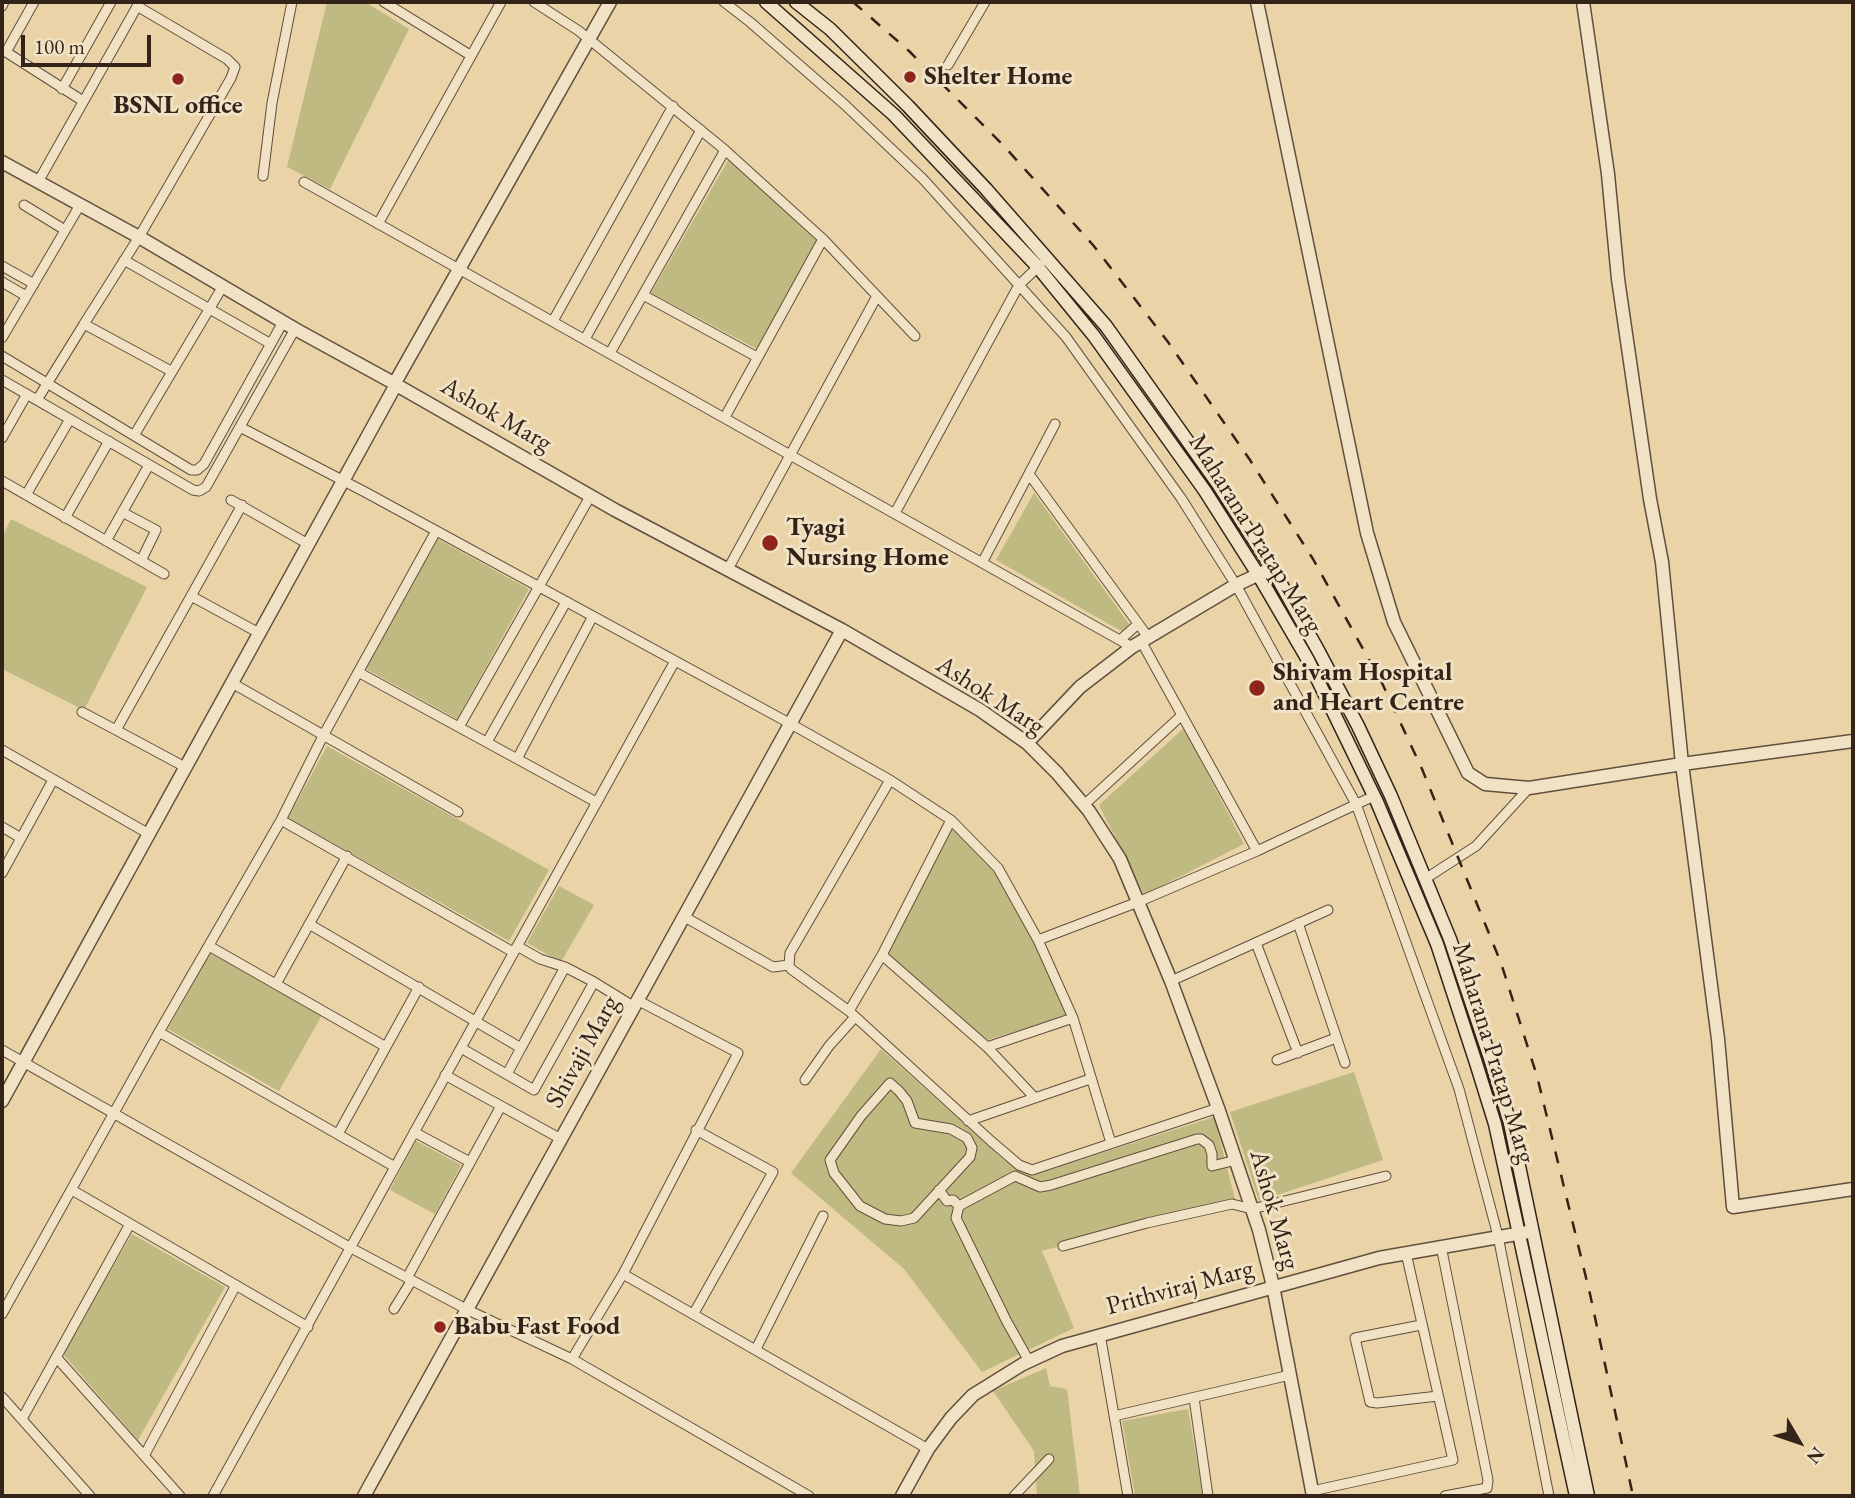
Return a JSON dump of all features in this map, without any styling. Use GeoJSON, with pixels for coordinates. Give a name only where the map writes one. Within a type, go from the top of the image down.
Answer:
{"type":"FeatureCollection","features":[{"type":"Feature","properties":{"kind":"street"},"geometry":{"type":"LineString","coordinates":[[34,2],[4,51],[83,102]]}},
{"type":"Feature","properties":{"kind":"street"},"geometry":{"type":"LineString","coordinates":[[62,89],[111,2]]}},
{"type":"Feature","properties":{"kind":"street"},"geometry":{"type":"LineString","coordinates":[[263,176],[272,103],[292,2]]}},
{"type":"Feature","properties":{"kind":"street"},"geometry":{"type":"LineString","coordinates":[[384,2],[470,55]]}},
{"type":"Feature","properties":{"kind":"street"},"geometry":{"type":"LineString","coordinates":[[378,224],[501,2]]}},
{"type":"Feature","properties":{"kind":"street"},"geometry":{"type":"LineString","coordinates":[[534,2],[589,38],[725,150],[823,239],[915,336]]}},
{"type":"Feature","properties":{"kind":"street"},"geometry":{"type":"LineString","coordinates":[[2,1101],[395,384],[610,2]]}},
{"type":"Feature","properties":{"kind":"street"},"geometry":{"type":"LineString","coordinates":[[724,2],[751,22],[827,89],[923,179],[1066,337],[1181,498],[1236,585],[1356,804],[1459,1089],[1498,1236],[1549,1496]]}},
{"type":"Feature","properties":{"kind":"street","name":"Maharana Pratap Marg"},"geometry":{"type":"LineString","coordinates":[[766,2],[894,115],[1106,326],[1159,397],[1272,568],[1358,726],[1391,796],[1470,995],[1510,1123],[1526,1232],[1576,1496]]}},
{"type":"Feature","properties":{"kind":"street","name":"Maharana Pratap Marg"},"geometry":{"type":"LineString","coordinates":[[796,2],[830,29],[908,106],[1042,263],[1205,491],[1308,660],[1374,796],[1437,944],[1495,1124],[1526,1232],[1588,1496]]}},
{"type":"Feature","properties":{"kind":"street"},"geometry":{"type":"LineString","coordinates":[[948,65],[985,2]]}},
{"type":"Feature","properties":{"kind":"street"},"geometry":{"type":"LineString","coordinates":[[1257,2],[1367,533],[1394,622],[1468,774],[1485,784],[1529,788],[1853,741]]}},
{"type":"Feature","properties":{"kind":"street"},"geometry":{"type":"LineString","coordinates":[[1583,2],[1608,174],[1618,279],[1650,499],[1662,562],[1682,764],[1718,1039],[1733,1207],[1853,1189]]}},
{"type":"Feature","properties":{"kind":"street"},"geometry":{"type":"LineString","coordinates":[[37,400],[139,237],[235,70],[233,63],[138,4],[38,182]]}},
{"type":"Feature","properties":{"kind":"street"},"geometry":{"type":"LineString","coordinates":[[553,321],[673,106]]}},
{"type":"Feature","properties":{"kind":"street"},"geometry":{"type":"LineString","coordinates":[[584,339],[701,130]]}},
{"type":"Feature","properties":{"kind":"street"},"geometry":{"type":"LineString","coordinates":[[610,353],[725,150]]}},
{"type":"Feature","properties":{"kind":"street","name":"Ashok Marg"},"geometry":{"type":"LineString","coordinates":[[2,162],[139,237],[295,329],[591,495],[842,630],[979,710],[1027,743],[1057,773],[1084,805],[1120,859],[1171,981],[1219,1108],[1252,1209],[1273,1286],[1313,1494]]}},
{"type":"Feature","properties":{"kind":"street"},"geometry":{"type":"LineString","coordinates":[[304,182],[1120,640],[1140,642]]}},
{"type":"Feature","properties":{"kind":"street"},"geometry":{"type":"LineString","coordinates":[[24,205],[65,230]]}},
{"type":"Feature","properties":{"kind":"street"},"geometry":{"type":"LineString","coordinates":[[2,338],[80,205]]}},
{"type":"Feature","properties":{"kind":"street"},"geometry":{"type":"LineString","coordinates":[[724,417],[823,239]]}},
{"type":"Feature","properties":{"kind":"street"},"geometry":{"type":"LineString","coordinates":[[124,260],[271,344]]}},
{"type":"Feature","properties":{"kind":"street"},"geometry":{"type":"LineString","coordinates":[[895,513],[1019,285],[1042,263]]}},
{"type":"Feature","properties":{"kind":"street"},"geometry":{"type":"LineString","coordinates":[[2,266],[34,284]]}},
{"type":"Feature","properties":{"kind":"street"},"geometry":{"type":"LineString","coordinates":[[2,282],[26,296]]}},
{"type":"Feature","properties":{"kind":"street"},"geometry":{"type":"LineString","coordinates":[[135,434],[223,286]]}},
{"type":"Feature","properties":{"kind":"street"},"geometry":{"type":"LineString","coordinates":[[643,295],[757,356]]}},
{"type":"Feature","properties":{"kind":"street"},"geometry":{"type":"LineString","coordinates":[[728,569],[877,296]]}},
{"type":"Feature","properties":{"kind":"street"},"geometry":{"type":"LineString","coordinates":[[2,356],[191,470],[197,470],[204,464],[283,322]]}},
{"type":"Feature","properties":{"kind":"street"},"geometry":{"type":"LineString","coordinates":[[85,324],[171,372]]}},
{"type":"Feature","properties":{"kind":"street"},"geometry":{"type":"LineString","coordinates":[[2,380],[199,491],[206,487],[295,329]]}},
{"type":"Feature","properties":{"kind":"street"},"geometry":{"type":"LineString","coordinates":[[2,438],[27,394]]}},
{"type":"Feature","properties":{"kind":"street"},"geometry":{"type":"LineString","coordinates":[[26,495],[70,419]]}},
{"type":"Feature","properties":{"kind":"street"},"geometry":{"type":"LineString","coordinates":[[982,562],[1055,424]]}},
{"type":"Feature","properties":{"kind":"street"},"geometry":{"type":"LineString","coordinates":[[240,428],[675,660],[890,780],[951,820],[998,867],[1038,940],[1073,1018],[1111,1143]]}},
{"type":"Feature","properties":{"kind":"street"},"geometry":{"type":"LineString","coordinates":[[65,518],[108,441]]}},
{"type":"Feature","properties":{"kind":"street"},"geometry":{"type":"LineString","coordinates":[[106,541],[149,465]]}},
{"type":"Feature","properties":{"kind":"street"},"geometry":{"type":"LineString","coordinates":[[1029,474],[1138,624],[1140,642],[1256,851]]}},
{"type":"Feature","properties":{"kind":"street"},"geometry":{"type":"LineString","coordinates":[[2,481],[164,574]]}},
{"type":"Feature","properties":{"kind":"street"},"geometry":{"type":"LineString","coordinates":[[459,727],[591,495]]}},
{"type":"Feature","properties":{"kind":"street"},"geometry":{"type":"LineString","coordinates":[[231,500],[308,544]]}},
{"type":"Feature","properties":{"kind":"street"},"geometry":{"type":"LineString","coordinates":[[116,730],[242,505]]}},
{"type":"Feature","properties":{"kind":"street"},"geometry":{"type":"LineString","coordinates":[[122,512],[156,530],[141,561]]}},
{"type":"Feature","properties":{"kind":"street"},"geometry":{"type":"LineString","coordinates":[[2,1314],[281,820],[323,736],[436,531]]}},
{"type":"Feature","properties":{"kind":"street"},"geometry":{"type":"LineString","coordinates":[[1027,743],[1080,687],[1140,642],[1236,585],[1272,568]]}},
{"type":"Feature","properties":{"kind":"street"},"geometry":{"type":"LineString","coordinates":[[191,596],[259,633]]}},
{"type":"Feature","properties":{"kind":"street"},"geometry":{"type":"LineString","coordinates":[[487,742],[566,602]]}},
{"type":"Feature","properties":{"kind":"street"},"geometry":{"type":"LineString","coordinates":[[517,759],[593,616]]}},
{"type":"Feature","properties":{"kind":"street"},"geometry":{"type":"LineString","coordinates":[[1120,640],[1138,624]]}},
{"type":"Feature","properties":{"kind":"street","name":"Shivaji Marg"},"geometry":{"type":"LineString","coordinates":[[364,1496],[842,630]]}},
{"type":"Feature","properties":{"kind":"street"},"geometry":{"type":"LineString","coordinates":[[213,1496],[675,660]]}},
{"type":"Feature","properties":{"kind":"street"},"geometry":{"type":"LineString","coordinates":[[358,672],[596,802]]}},
{"type":"Feature","properties":{"kind":"street"},"geometry":{"type":"LineString","coordinates":[[232,683],[458,812]]}},
{"type":"Feature","properties":{"kind":"street"},"geometry":{"type":"LineString","coordinates":[[82,712],[185,767]]}},
{"type":"Feature","properties":{"kind":"street"},"geometry":{"type":"LineString","coordinates":[[1084,805],[1182,715]]}},
{"type":"Feature","properties":{"kind":"street"},"geometry":{"type":"LineString","coordinates":[[2,751],[149,834]]}},
{"type":"Feature","properties":{"kind":"street"},"geometry":{"type":"LineString","coordinates":[[2,873],[53,780]]}},
{"type":"Feature","properties":{"kind":"street"},"geometry":{"type":"LineString","coordinates":[[890,780],[790,953],[789,965],[794,972],[852,1014],[968,1121],[1019,1165],[1032,1170],[1219,1108]]}},
{"type":"Feature","properties":{"kind":"street"},"geometry":{"type":"LineString","coordinates":[[1425,879],[1476,846],[1529,788]]}},
{"type":"Feature","properties":{"kind":"street"},"geometry":{"type":"LineString","coordinates":[[1038,940],[1138,902],[1374,796]]}},
{"type":"Feature","properties":{"kind":"street"},"geometry":{"type":"LineString","coordinates":[[281,820],[515,949],[552,965],[565,967],[738,1053],[623,1274],[572,1359]]}},
{"type":"Feature","properties":{"kind":"street"},"geometry":{"type":"LineString","coordinates":[[805,1080],[852,1014],[951,820]]}},
{"type":"Feature","properties":{"kind":"street"},"geometry":{"type":"LineString","coordinates":[[2,827],[21,838]]}},
{"type":"Feature","properties":{"kind":"street"},"geometry":{"type":"LineString","coordinates":[[276,984],[347,856]]}},
{"type":"Feature","properties":{"kind":"street"},"geometry":{"type":"LineString","coordinates":[[1171,981],[1328,910]]}},
{"type":"Feature","properties":{"kind":"street"},"geometry":{"type":"LineString","coordinates":[[683,916],[773,967],[789,965]]}},
{"type":"Feature","properties":{"kind":"street"},"geometry":{"type":"LineString","coordinates":[[1298,923],[1345,1063]]}},
{"type":"Feature","properties":{"kind":"street"},"geometry":{"type":"LineString","coordinates":[[309,924],[521,1048]]}},
{"type":"Feature","properties":{"kind":"street"},"geometry":{"type":"LineString","coordinates":[[1256,943],[1297,1053]]}},
{"type":"Feature","properties":{"kind":"street"},"geometry":{"type":"LineString","coordinates":[[209,946],[386,1047]]}},
{"type":"Feature","properties":{"kind":"street"},"geometry":{"type":"LineString","coordinates":[[882,954],[987,1047],[1035,1098]]}},
{"type":"Feature","properties":{"kind":"street"},"geometry":{"type":"LineString","coordinates":[[507,1074],[565,967]]}},
{"type":"Feature","properties":{"kind":"street"},"geometry":{"type":"LineString","coordinates":[[461,1048],[534,1090],[594,982]]}},
{"type":"Feature","properties":{"kind":"street"},"geometry":{"type":"LineString","coordinates":[[338,1134],[419,987]]}},
{"type":"Feature","properties":{"kind":"street"},"geometry":{"type":"LineString","coordinates":[[987,1047],[1073,1018]]}},
{"type":"Feature","properties":{"kind":"street"},"geometry":{"type":"LineString","coordinates":[[159,1032],[395,1167]]}},
{"type":"Feature","properties":{"kind":"street"},"geometry":{"type":"LineString","coordinates":[[1277,1060],[1336,1038]]}},
{"type":"Feature","properties":{"kind":"street"},"geometry":{"type":"LineString","coordinates":[[2,1050],[351,1248],[468,1310],[572,1359],[809,1496]]}},
{"type":"Feature","properties":{"kind":"street"},"geometry":{"type":"LineString","coordinates":[[445,1075],[561,1139]]}},
{"type":"Feature","properties":{"kind":"street"},"geometry":{"type":"LineString","coordinates":[[968,1121],[1090,1079]]}},
{"type":"Feature","properties":{"kind":"street"},"geometry":{"type":"LineString","coordinates":[[890,1083],[907,1101],[915,1124],[951,1129],[967,1138],[972,1148],[970,1157],[939,1190],[914,1218],[901,1221],[885,1219],[860,1206],[834,1173],[831,1160],[861,1116],[890,1083]]}},
{"type":"Feature","properties":{"kind":"street"},"geometry":{"type":"LineString","coordinates":[[394,1308],[501,1106]]}},
{"type":"Feature","properties":{"kind":"street"},"geometry":{"type":"LineString","coordinates":[[694,1313],[773,1172],[696,1130]]}},
{"type":"Feature","properties":{"kind":"street"},"geometry":{"type":"LineString","coordinates":[[414,1132],[470,1162]]}},
{"type":"Feature","properties":{"kind":"street"},"geometry":{"type":"LineString","coordinates":[[1029,1361],[956,1218],[960,1206],[1015,1176],[1040,1187],[1051,1185],[1196,1139],[1209,1145],[1212,1166],[1236,1160]]}},
{"type":"Feature","properties":{"kind":"street"},"geometry":{"type":"LineString","coordinates":[[1063,1246],[1232,1204],[1252,1209],[1386,1177]]}},
{"type":"Feature","properties":{"kind":"street"},"geometry":{"type":"LineString","coordinates":[[72,1190],[308,1327]]}},
{"type":"Feature","properties":{"kind":"street"},"geometry":{"type":"LineString","coordinates":[[939,1190],[947,1201],[953,1200],[960,1206]]}},
{"type":"Feature","properties":{"kind":"street"},"geometry":{"type":"LineString","coordinates":[[757,1349],[822,1216]]}},
{"type":"Feature","properties":{"kind":"street"},"geometry":{"type":"LineString","coordinates":[[22,1419],[130,1224]]}},
{"type":"Feature","properties":{"kind":"street","name":"Prithviraj Marg"},"geometry":{"type":"LineString","coordinates":[[902,1496],[928,1448],[973,1395],[992,1381],[1062,1346],[1273,1286],[1406,1253],[1526,1232]]}},
{"type":"Feature","properties":{"kind":"street"},"geometry":{"type":"LineString","coordinates":[[1441,1247],[1488,1480],[1487,1488],[1445,1496]]}},
{"type":"Feature","properties":{"kind":"street"},"geometry":{"type":"LineString","coordinates":[[1313,1494],[1454,1460],[1406,1253]]}},
{"type":"Feature","properties":{"kind":"street"},"geometry":{"type":"LineString","coordinates":[[623,1274],[928,1448]]}},
{"type":"Feature","properties":{"kind":"street"},"geometry":{"type":"LineString","coordinates":[[144,1456],[236,1285]]}},
{"type":"Feature","properties":{"kind":"street"},"geometry":{"type":"LineString","coordinates":[[1421,1325],[1355,1338],[1370,1402],[1377,1404],[1438,1396]]}},
{"type":"Feature","properties":{"kind":"street"},"geometry":{"type":"LineString","coordinates":[[1100,1334],[1128,1496]]}},
{"type":"Feature","properties":{"kind":"street"},"geometry":{"type":"LineString","coordinates":[[56,1357],[180,1496]]}},
{"type":"Feature","properties":{"kind":"street"},"geometry":{"type":"LineString","coordinates":[[1114,1416],[1290,1375]]}},
{"type":"Feature","properties":{"kind":"street"},"geometry":{"type":"LineString","coordinates":[[2,1397],[90,1496]]}},
{"type":"Feature","properties":{"kind":"street"},"geometry":{"type":"LineString","coordinates":[[1194,1398],[1208,1496]]}},
{"type":"Feature","properties":{"kind":"street"},"geometry":{"type":"LineString","coordinates":[[1014,1496],[1049,1459]]}},
{"type":"Feature","properties":{"kind":"shaded area"},"geometry":{"type":"Polygon","coordinates":[[[327,2],[365,2],[409,29],[330,189],[287,167],[327,2]]]}},
{"type":"Feature","properties":{"kind":"shaded area"},"geometry":{"type":"Polygon","coordinates":[[[729,159],[818,242],[757,349],[651,293],[729,159]]]}},
{"type":"Feature","properties":{"kind":"shaded area"},"geometry":{"type":"Polygon","coordinates":[[[1034,493],[1132,628],[1123,632],[996,560],[1034,493]]]}},
{"type":"Feature","properties":{"kind":"shaded area"},"geometry":{"type":"Polygon","coordinates":[[[11,519],[147,587],[84,710],[2,669],[2,537],[11,519]]]}},
{"type":"Feature","properties":{"kind":"shaded area"},"geometry":{"type":"Polygon","coordinates":[[[438,539],[529,589],[457,719],[366,669],[438,539]]]}},
{"type":"Feature","properties":{"kind":"shaded area"},"geometry":{"type":"Polygon","coordinates":[[[1184,728],[1244,844],[1144,895],[1099,805],[1184,728]]]}},
{"type":"Feature","properties":{"kind":"shaded area"},"geometry":{"type":"Polygon","coordinates":[[[327,746],[549,870],[509,941],[288,818],[327,746]]]}},
{"type":"Feature","properties":{"kind":"shaded area"},"geometry":{"type":"Polygon","coordinates":[[[952,827],[997,870],[1041,944],[1068,1016],[987,1040],[887,953],[952,827]]]}},
{"type":"Feature","properties":{"kind":"shaded area"},"geometry":{"type":"Polygon","coordinates":[[[559,886],[594,905],[561,962],[527,943],[559,886]]]}},
{"type":"Feature","properties":{"kind":"shaded area"},"geometry":{"type":"Polygon","coordinates":[[[210,953],[322,1015],[279,1091],[168,1029],[210,953]]]}},
{"type":"Feature","properties":{"kind":"shaded area"},"geometry":{"type":"Polygon","coordinates":[[[881,1049],[1004,1160],[1022,1171],[1039,1173],[1214,1117],[1235,1199],[1042,1251],[1074,1328],[982,1372],[904,1269],[791,1173],[881,1049]]]}},
{"type":"Feature","properties":{"kind":"shaded area"},"geometry":{"type":"Polygon","coordinates":[[[1354,1072],[1383,1160],[1259,1201],[1230,1112],[1354,1072]]]}},
{"type":"Feature","properties":{"kind":"shaded area"},"geometry":{"type":"Polygon","coordinates":[[[416,1141],[461,1165],[435,1214],[390,1190],[416,1141]]]}},
{"type":"Feature","properties":{"kind":"shaded area"},"geometry":{"type":"Polygon","coordinates":[[[132,1234],[225,1287],[138,1440],[63,1354],[132,1234]]]}},
{"type":"Feature","properties":{"kind":"shaded area"},"geometry":{"type":"Polygon","coordinates":[[[1046,1368],[1050,1386],[1067,1389],[1080,1496],[1037,1496],[1034,1451],[993,1391],[1046,1368]]]}},
{"type":"Feature","properties":{"kind":"shaded area"},"geometry":{"type":"Polygon","coordinates":[[[1188,1409],[1203,1496],[1135,1496],[1122,1421],[1188,1409]]]}},
{"type":"Feature","properties":{"kind":"railway"},"geometry":{"type":"LineString","coordinates":[[853,2],[909,51],[1003,145],[1093,245],[1168,342],[1250,460],[1313,559],[1382,683],[1422,769],[1501,963],[1537,1076],[1590,1294],[1633,1496]]}},
{"type":"Feature","properties":{"kind":"place","name":"Shelter Home"},"geometry":{"type":"Point","coordinates":[910,77]}},
{"type":"Feature","properties":{"kind":"place","name":"BSNL office"},"geometry":{"type":"Point","coordinates":[178,79]}},
{"type":"Feature","properties":{"kind":"place","name":"Tyagi Nursing Home"},"geometry":{"type":"Point","coordinates":[770,543]}},
{"type":"Feature","properties":{"kind":"place","name":"Shivam Hospital and Heart Centre"},"geometry":{"type":"Point","coordinates":[1257,688]}},
{"type":"Feature","properties":{"kind":"place","name":"Babu Fast Food"},"geometry":{"type":"Point","coordinates":[440,1327]}}]}
